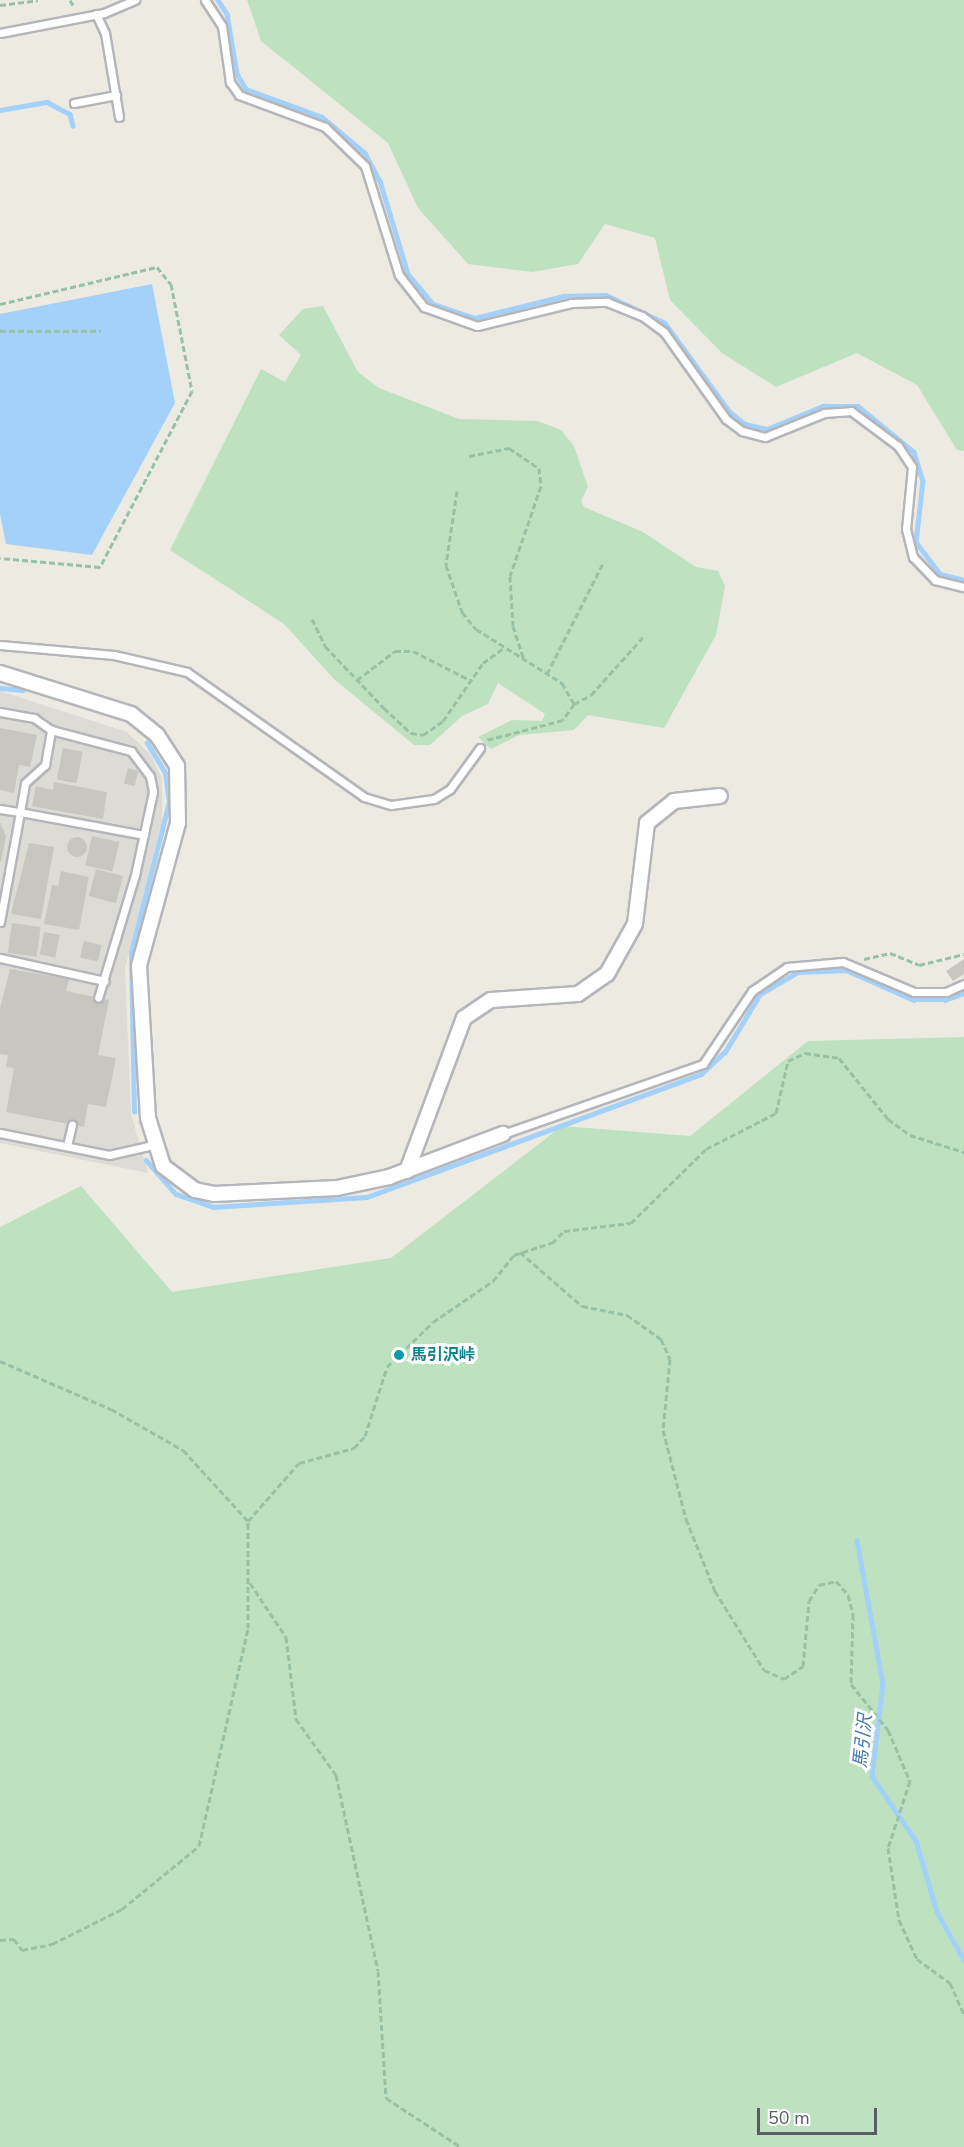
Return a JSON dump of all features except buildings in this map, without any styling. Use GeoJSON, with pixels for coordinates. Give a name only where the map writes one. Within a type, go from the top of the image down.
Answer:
{"type":"FeatureCollection","features":[{"type":"Feature","properties":{"kind":"street"},"geometry":{"type":"LineString","coordinates":[[2,675],[131,714],[158,735],[177,766],[178,823],[139,966],[153,1145],[163,1166],[181,1181],[214,1194],[337,1188],[406,1171],[504,1134]]}},
{"type":"Feature","properties":{"kind":"street"},"geometry":{"type":"LineString","coordinates":[[406,1171],[464,1018],[491,1000],[578,994],[607,975],[634,924],[647,823],[658,808],[674,801],[720,796]]}},
{"type":"Feature","properties":{"kind":"lane"},"geometry":{"type":"LineString","coordinates":[[0,33],[96,14],[135,0]]}},
{"type":"Feature","properties":{"kind":"lane"},"geometry":{"type":"LineString","coordinates":[[205,0],[222,26],[230,82],[239,95],[325,127],[365,166],[399,275],[424,307],[440,317],[477,326],[571,303],[607,302],[642,316],[664,332],[726,419],[742,431],[765,436],[824,413],[851,411],[898,446],[912,467],[906,529],[914,557],[935,580],[964,587]]}},
{"type":"Feature","properties":{"kind":"lane"},"geometry":{"type":"LineString","coordinates":[[96,14],[105,33],[119,117]]}},
{"type":"Feature","properties":{"kind":"lane"},"geometry":{"type":"LineString","coordinates":[[74,103],[116,95]]}},
{"type":"Feature","properties":{"kind":"lane"},"geometry":{"type":"LineString","coordinates":[[0,645],[114,655],[187,672],[364,797],[391,805],[434,799],[450,789],[480,748]]}},
{"type":"Feature","properties":{"kind":"lane"},"geometry":{"type":"LineString","coordinates":[[0,712],[34,718],[51,730],[121,747],[142,760],[153,792],[144,835],[105,981],[98,998]]}},
{"type":"Feature","properties":{"kind":"lane"},"geometry":{"type":"LineString","coordinates":[[0,922],[25,783],[45,765],[51,730]]}},
{"type":"Feature","properties":{"kind":"lane"},"geometry":{"type":"LineString","coordinates":[[0,809],[144,835]]}},
{"type":"Feature","properties":{"kind":"lane"},"geometry":{"type":"LineString","coordinates":[[0,958],[105,981]]}},
{"type":"Feature","properties":{"kind":"lane"},"geometry":{"type":"LineString","coordinates":[[504,1134],[703,1064],[752,991],[787,967],[824,961],[857,966],[914,992],[946,992],[964,984]]}},
{"type":"Feature","properties":{"kind":"lane"},"geometry":{"type":"LineString","coordinates":[[67,1146],[72,1125]]}},
{"type":"Feature","properties":{"kind":"lane"},"geometry":{"type":"LineString","coordinates":[[0,1133],[121,1155],[153,1145]]}},
{"type":"Feature","properties":{"kind":"path"},"geometry":{"type":"LineString","coordinates":[[0,5],[38,0]]}},
{"type":"Feature","properties":{"kind":"path"},"geometry":{"type":"LineString","coordinates":[[70,0],[73,5]]}},
{"type":"Feature","properties":{"kind":"path"},"geometry":{"type":"LineString","coordinates":[[0,304],[157,267],[171,284],[192,391],[100,567],[0,558]]}},
{"type":"Feature","properties":{"kind":"path"},"geometry":{"type":"LineString","coordinates":[[0,331],[101,331]]}},
{"type":"Feature","properties":{"kind":"path"},"geometry":{"type":"LineString","coordinates":[[469,456],[509,448],[539,468],[541,486],[510,576],[513,626],[525,661]]}},
{"type":"Feature","properties":{"kind":"path"},"geometry":{"type":"LineString","coordinates":[[457,491],[446,565],[454,593],[476,629],[571,693],[574,704]]}},
{"type":"Feature","properties":{"kind":"path"},"geometry":{"type":"LineString","coordinates":[[546,674],[590,598],[603,563]]}},
{"type":"Feature","properties":{"kind":"path"},"geometry":{"type":"LineString","coordinates":[[312,619],[325,646],[357,680],[411,733],[423,735],[443,721],[470,680],[504,648]]}},
{"type":"Feature","properties":{"kind":"path"},"geometry":{"type":"LineString","coordinates":[[480,748],[502,732],[563,720],[574,704],[591,695],[643,637]]}},
{"type":"Feature","properties":{"kind":"path"},"geometry":{"type":"LineString","coordinates":[[357,680],[395,651],[413,651],[470,680]]}},
{"type":"Feature","properties":{"kind":"path"},"geometry":{"type":"LineString","coordinates":[[857,966],[878,952],[920,965],[964,954]]}},
{"type":"Feature","properties":{"kind":"path"},"geometry":{"type":"LineString","coordinates":[[248,1521],[299,1463],[354,1448],[365,1436],[387,1367],[433,1322],[493,1281],[520,1252],[552,1243],[564,1231],[632,1223],[706,1149],[776,1113],[788,1060],[805,1053],[839,1058],[888,1119],[910,1135],[964,1152]]}},
{"type":"Feature","properties":{"kind":"path"},"geometry":{"type":"LineString","coordinates":[[520,1252],[582,1306],[627,1315],[661,1339],[670,1359],[663,1430],[686,1519],[715,1591],[764,1670],[784,1679],[803,1666],[808,1601],[819,1585],[836,1581],[848,1595],[853,1614],[851,1684],[888,1730],[910,1781],[888,1848],[899,1920],[917,1959],[950,1983],[964,2014]]}},
{"type":"Feature","properties":{"kind":"path"},"geometry":{"type":"LineString","coordinates":[[0,1360],[111,1409],[183,1450],[248,1521],[249,1582],[248,1628],[239,1652],[230,1728],[199,1846],[122,1909],[52,1944],[22,1950],[14,1940],[0,1940]]}},
{"type":"Feature","properties":{"kind":"path"},"geometry":{"type":"LineString","coordinates":[[249,1582],[286,1637],[296,1719],[336,1775],[378,1971],[386,2098],[461,2147]]}},
{"type":"Feature","properties":{"kind":"shaded area"},"geometry":{"type":"Polygon","coordinates":[[[0,691],[127,732],[150,754],[162,778],[162,821],[125,968],[131,1114],[148,1173],[0,1143],[0,691]]]}},
{"type":"Feature","properties":{"kind":"green space"},"geometry":{"type":"Polygon","coordinates":[[[247,0],[964,0],[964,451],[957,450],[917,385],[857,353],[776,387],[722,353],[670,300],[655,238],[605,224],[578,264],[532,272],[468,264],[418,208],[388,143],[261,41],[247,0]]]}},
{"type":"Feature","properties":{"kind":"green space"},"geometry":{"type":"Polygon","coordinates":[[[323,306],[358,372],[379,388],[459,419],[538,421],[561,430],[574,446],[588,487],[581,501],[584,507],[643,532],[696,567],[718,571],[725,586],[716,635],[664,728],[588,715],[574,730],[519,735],[491,749],[478,737],[512,720],[542,721],[545,714],[498,683],[488,704],[462,716],[430,745],[414,745],[334,679],[284,624],[170,550],[261,369],[285,382],[301,355],[279,335],[303,309],[323,306]]]}},
{"type":"Feature","properties":{"kind":"green space"},"geometry":{"type":"Polygon","coordinates":[[[964,1037],[964,2147],[0,2147],[0,1227],[81,1186],[172,1292],[391,1258],[562,1126],[690,1136],[808,1041],[964,1037]]]}},
{"type":"Feature","properties":{"kind":"water"},"geometry":{"type":"Polygon","coordinates":[[[152,284],[175,403],[92,555],[6,544],[0,514],[0,314],[152,284]]]}},
{"type":"Feature","properties":{"kind":"waterway"},"geometry":{"type":"LineString","coordinates":[[218,0],[227,14],[237,74],[246,89],[322,117],[365,153],[380,181],[408,274],[433,304],[475,318],[564,296],[606,295],[665,323],[730,412],[745,424],[767,429],[823,406],[858,406],[914,452],[923,481],[916,542],[940,574],[964,580]]}},
{"type":"Feature","properties":{"kind":"waterway"},"geometry":{"type":"LineString","coordinates":[[0,110],[47,102],[70,114],[73,126]]}},
{"type":"Feature","properties":{"kind":"waterway"},"geometry":{"type":"LineString","coordinates":[[0,688],[23,690]]}},
{"type":"Feature","properties":{"kind":"waterway"},"geometry":{"type":"LineString","coordinates":[[134,1112],[131,952],[169,802],[165,773],[147,743]]}},
{"type":"Feature","properties":{"kind":"waterway"},"geometry":{"type":"LineString","coordinates":[[146,1160],[176,1194],[213,1207],[367,1197],[701,1074],[725,1052],[760,994],[798,972],[846,970],[914,1000],[945,1000],[964,993]]}},
{"type":"Feature","properties":{"kind":"waterway","name":"馬引沢"},"geometry":{"type":"LineString","coordinates":[[857,1540],[883,1684],[872,1776],[916,1841],[937,1912],[964,1960]]}},
{"type":"Feature","properties":{"kind":"place","name":"馬引沢峠"},"geometry":{"type":"Point","coordinates":[399,1355]}}]}
